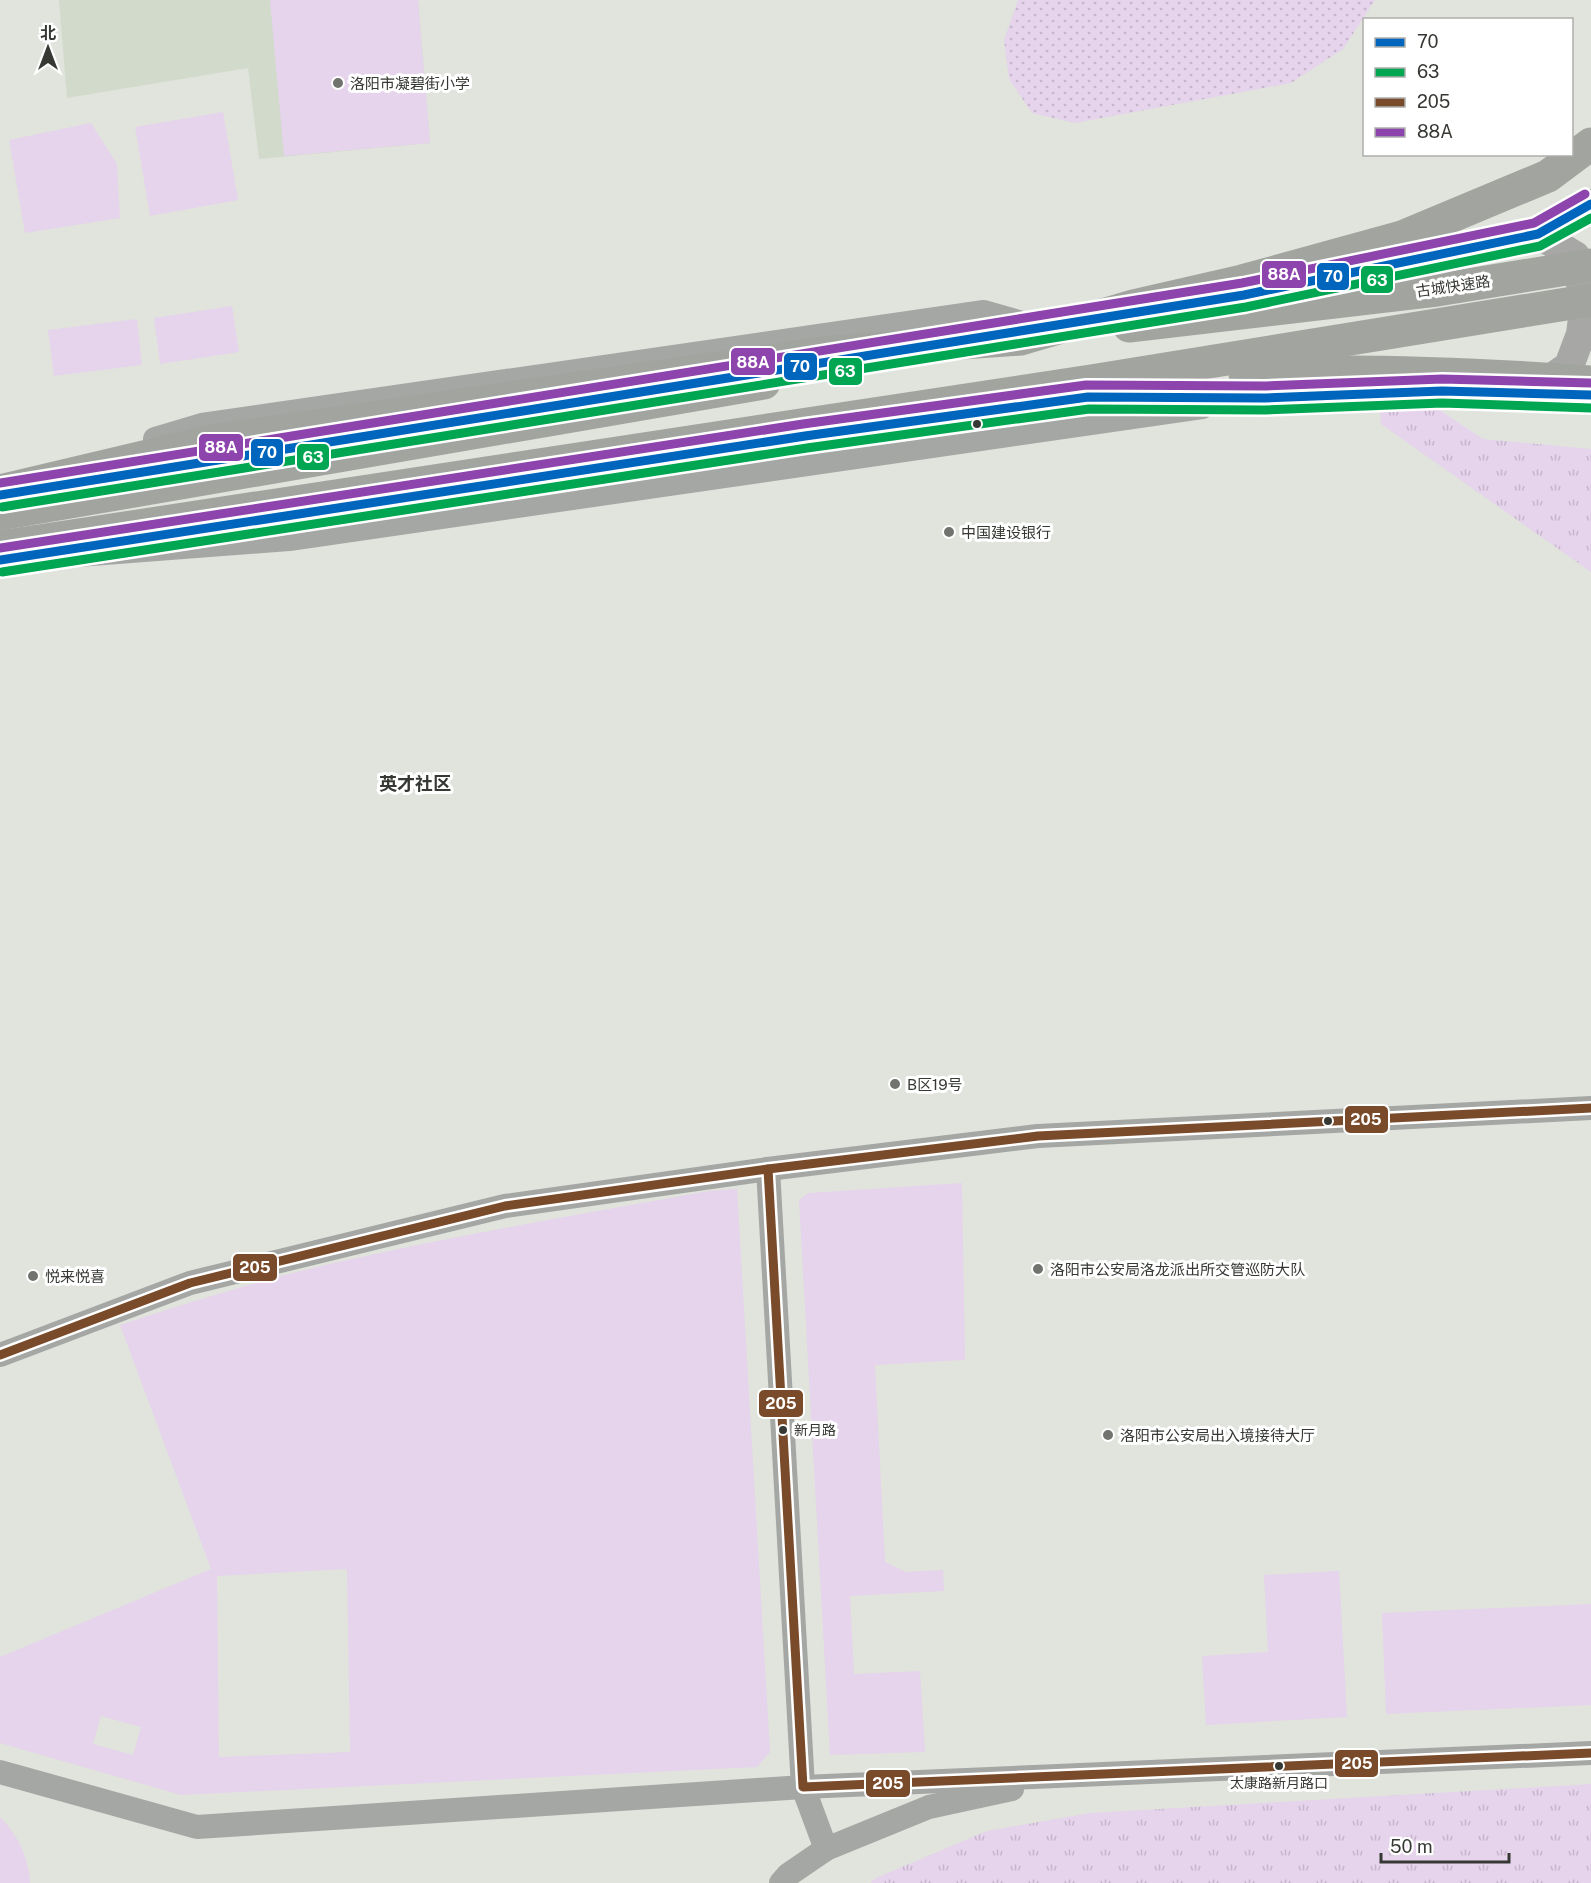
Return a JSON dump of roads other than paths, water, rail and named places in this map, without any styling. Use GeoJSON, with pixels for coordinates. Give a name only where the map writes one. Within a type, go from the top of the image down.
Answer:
{"type":"FeatureCollection","features":[{"type":"Feature","properties":{"kind":"highway"},"geometry":{"type":"LineString","coordinates":[[0,491],[211,441],[829,352],[1030,333],[1132,306],[1242,281],[1402,237],[1548,176],[1591,144]]}},
{"type":"Feature","properties":{"kind":"highway"},"geometry":{"type":"LineString","coordinates":[[1437,290],[1591,244]]}},
{"type":"Feature","properties":{"kind":"highway","name":"古城快速路"},"geometry":{"type":"LineString","coordinates":[[0,514],[1030,333],[1437,290],[1591,265]]}},
{"type":"Feature","properties":{"kind":"highway"},"geometry":{"type":"LineString","coordinates":[[0,547],[1091,381],[1591,300]]}},
{"type":"Feature","properties":{"kind":"highway"},"geometry":{"type":"LineString","coordinates":[[0,561],[288,524],[872,430],[1091,381],[1285,372],[1499,376],[1590,392]]}},
{"type":"Feature","properties":{"kind":"main road"},"geometry":{"type":"LineString","coordinates":[[0,491],[1030,333],[1244,295],[1538,234],[1591,204]]}},
{"type":"Feature","properties":{"kind":"main road"},"geometry":{"type":"LineString","coordinates":[[1532,393],[1569,366],[1581,334],[1585,303],[1575,256],[1538,234]]}},
{"type":"Feature","properties":{"kind":"main road"},"geometry":{"type":"LineString","coordinates":[[0,561],[805,436],[1088,397],[1265,398],[1442,391],[1590,392]]}},
{"type":"Feature","properties":{"kind":"street"},"geometry":{"type":"LineString","coordinates":[[0,1355],[190,1283],[505,1206],[768,1168],[1038,1136],[1591,1108]]}},
{"type":"Feature","properties":{"kind":"street"},"geometry":{"type":"LineString","coordinates":[[768,1168],[803,1787],[826,1849]]}},
{"type":"Feature","properties":{"kind":"street"},"geometry":{"type":"LineString","coordinates":[[0,1772],[197,1827],[803,1787],[1591,1753]]}},
{"type":"Feature","properties":{"kind":"street"},"geometry":{"type":"LineString","coordinates":[[781,1883],[788,1875],[826,1849],[929,1807],[1041,1783],[1166,1770]]}},
{"type":"Feature","properties":{"kind":"place","name":"洛阳市凝碧街小学"},"geometry":{"type":"Point","coordinates":[338,83]}},
{"type":"Feature","properties":{"kind":"place","name":"中国建设银行"},"geometry":{"type":"Point","coordinates":[949,532]}},
{"type":"Feature","properties":{"kind":"place","name":"B区19号"},"geometry":{"type":"Point","coordinates":[895,1084]}},
{"type":"Feature","properties":{"kind":"place","name":"洛阳市公安局洛龙派出所交管巡防大队"},"geometry":{"type":"Point","coordinates":[1038,1269]}},
{"type":"Feature","properties":{"kind":"place","name":"悦来悦喜"},"geometry":{"type":"Point","coordinates":[33,1276]}},
{"type":"Feature","properties":{"kind":"place","name":"新月路"},"geometry":{"type":"Point","coordinates":[783,1430]}},
{"type":"Feature","properties":{"kind":"place","name":"洛阳市公安局出入境接待大厅"},"geometry":{"type":"Point","coordinates":[1108,1435]}},
{"type":"Feature","properties":{"kind":"place","name":"太康路新月路口"},"geometry":{"type":"Point","coordinates":[1279,1766]}},
{"type":"Feature","properties":{"kind":"district","name":"英才社区"},"geometry":{"type":"Point","coordinates":[415,783]}}]}
